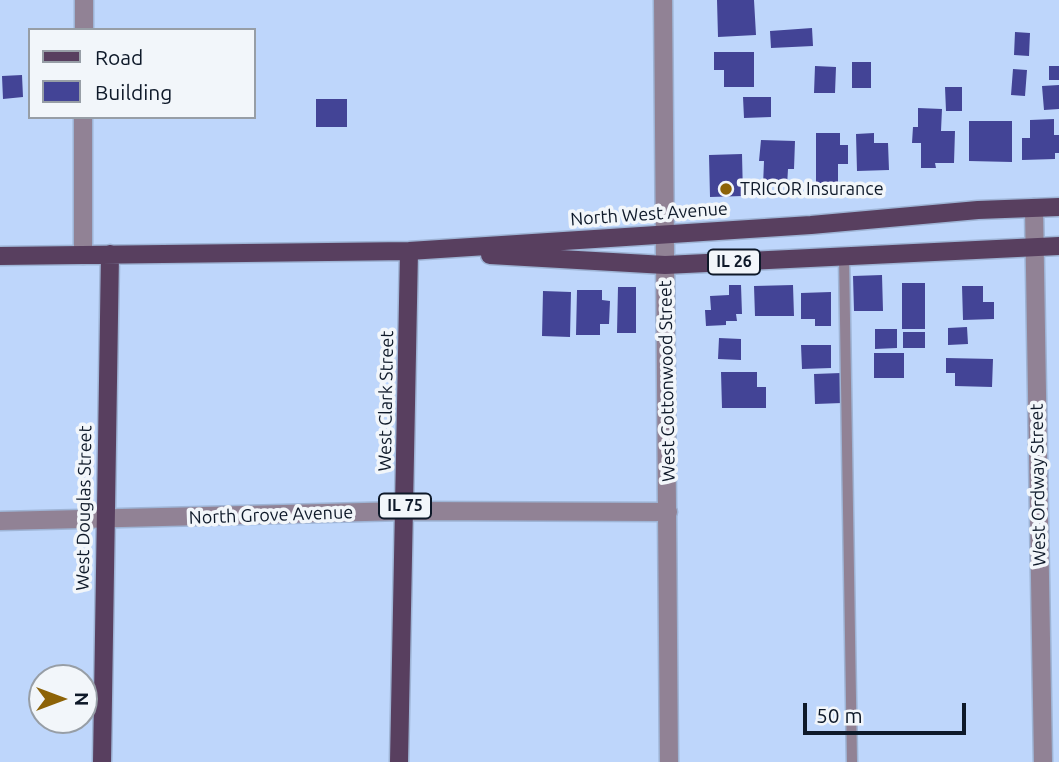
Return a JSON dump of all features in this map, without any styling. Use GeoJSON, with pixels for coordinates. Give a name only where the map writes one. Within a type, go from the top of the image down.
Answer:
{"type":"FeatureCollection","features":[{"type":"Feature","properties":{"kind":"main road","name":"North West Avenue"},"geometry":{"type":"LineString","coordinates":[[0,256],[410,251],[811,225],[978,210],[1059,207]]}},
{"type":"Feature","properties":{"kind":"main road","name":"North West Avenue"},"geometry":{"type":"LineString","coordinates":[[410,251],[665,265],[1059,247]]}},
{"type":"Feature","properties":{"kind":"main road","name":"West Clark Street"},"geometry":{"type":"LineString","coordinates":[[399,762],[410,251]]}},
{"type":"Feature","properties":{"kind":"main road","name":"West Douglas Street"},"geometry":{"type":"LineString","coordinates":[[102,762],[110,254]]}},
{"type":"Feature","properties":{"kind":"street"},"geometry":{"type":"LineString","coordinates":[[84,0],[84,28]]}},
{"type":"Feature","properties":{"kind":"street","name":"West Cottonwood Street"},"geometry":{"type":"LineString","coordinates":[[663,0],[669,762]]}},
{"type":"Feature","properties":{"kind":"street"},"geometry":{"type":"LineString","coordinates":[[83,119],[83,255]]}},
{"type":"Feature","properties":{"kind":"street","name":"West Ordway Street"},"geometry":{"type":"LineString","coordinates":[[1034,208],[1043,762]]}},
{"type":"Feature","properties":{"kind":"street","name":"North Grove Avenue"},"geometry":{"type":"LineString","coordinates":[[0,521],[405,511],[668,512]]}},
{"type":"Feature","properties":{"kind":"lane"},"geometry":{"type":"LineString","coordinates":[[844,256],[852,762]]}},
{"type":"Feature","properties":{"kind":"building"},"geometry":{"type":"Polygon","coordinates":[[[717,0],[754,0],[756,35],[718,37],[717,0]]]}},
{"type":"Feature","properties":{"kind":"building"},"geometry":{"type":"Polygon","coordinates":[[[812,28],[813,46],[771,48],[770,31],[812,28]]]}},
{"type":"Feature","properties":{"kind":"building"},"geometry":{"type":"Polygon","coordinates":[[[1015,32],[1030,33],[1029,56],[1014,55],[1015,32]]]}},
{"type":"Feature","properties":{"kind":"building"},"geometry":{"type":"Polygon","coordinates":[[[714,52],[754,52],[754,87],[724,87],[724,70],[714,70],[714,52]]]}},
{"type":"Feature","properties":{"kind":"building"},"geometry":{"type":"Polygon","coordinates":[[[852,62],[871,62],[871,88],[852,88],[852,62]]]}},
{"type":"Feature","properties":{"kind":"building"},"geometry":{"type":"Polygon","coordinates":[[[815,66],[836,67],[835,93],[814,93],[815,66]]]}},
{"type":"Feature","properties":{"kind":"building"},"geometry":{"type":"Polygon","coordinates":[[[1049,66],[1059,66],[1059,80],[1049,80],[1049,66]]]}},
{"type":"Feature","properties":{"kind":"building"},"geometry":{"type":"Polygon","coordinates":[[[1013,69],[1027,70],[1025,96],[1011,95],[1013,69]]]}},
{"type":"Feature","properties":{"kind":"building"},"geometry":{"type":"Polygon","coordinates":[[[22,75],[23,97],[3,99],[2,76],[22,75]]]}},
{"type":"Feature","properties":{"kind":"building"},"geometry":{"type":"Polygon","coordinates":[[[1059,85],[1059,109],[1044,110],[1042,86],[1059,85]]]}},
{"type":"Feature","properties":{"kind":"building"},"geometry":{"type":"Polygon","coordinates":[[[945,87],[962,87],[962,111],[946,111],[945,87]]]}},
{"type":"Feature","properties":{"kind":"building"},"geometry":{"type":"Polygon","coordinates":[[[743,97],[771,97],[771,117],[744,118],[743,97]]]}},
{"type":"Feature","properties":{"kind":"building"},"geometry":{"type":"Polygon","coordinates":[[[316,99],[347,99],[347,127],[316,127],[316,99]]]}},
{"type":"Feature","properties":{"kind":"building"},"geometry":{"type":"Polygon","coordinates":[[[918,108],[942,109],[941,131],[955,131],[954,163],[935,163],[936,168],[921,168],[921,143],[912,143],[913,127],[918,127],[918,108]]]}},
{"type":"Feature","properties":{"kind":"building"},"geometry":{"type":"Polygon","coordinates":[[[1054,119],[1054,135],[1059,135],[1059,153],[1055,153],[1055,159],[1022,160],[1022,138],[1030,138],[1030,120],[1054,119]]]}},
{"type":"Feature","properties":{"kind":"building"},"geometry":{"type":"Polygon","coordinates":[[[969,121],[1012,121],[1012,162],[969,161],[969,121]]]}},
{"type":"Feature","properties":{"kind":"building"},"geometry":{"type":"Polygon","coordinates":[[[816,133],[840,133],[840,145],[848,145],[848,164],[838,164],[838,186],[816,186],[816,133]]]}},
{"type":"Feature","properties":{"kind":"building"},"geometry":{"type":"Polygon","coordinates":[[[874,133],[874,143],[888,143],[889,170],[857,171],[856,134],[874,133]]]}},
{"type":"Feature","properties":{"kind":"building"},"geometry":{"type":"Polygon","coordinates":[[[761,140],[795,141],[794,169],[788,169],[787,186],[763,186],[764,161],[759,161],[761,140]]]}},
{"type":"Feature","properties":{"kind":"building"},"geometry":{"type":"Polygon","coordinates":[[[742,154],[743,196],[710,197],[709,155],[742,154]]]}},
{"type":"Feature","properties":{"kind":"building"},"geometry":{"type":"Polygon","coordinates":[[[882,275],[883,311],[854,311],[853,276],[882,275]]]}},
{"type":"Feature","properties":{"kind":"building"},"geometry":{"type":"Polygon","coordinates":[[[902,283],[925,283],[925,329],[902,329],[902,283]]]}},
{"type":"Feature","properties":{"kind":"building"},"geometry":{"type":"Polygon","coordinates":[[[729,285],[741,285],[742,314],[736,314],[737,321],[726,321],[726,325],[706,326],[705,310],[711,310],[710,296],[729,295],[729,285]]]}},
{"type":"Feature","properties":{"kind":"building"},"geometry":{"type":"Polygon","coordinates":[[[793,285],[794,316],[755,316],[754,286],[793,285]]]}},
{"type":"Feature","properties":{"kind":"building"},"geometry":{"type":"Polygon","coordinates":[[[962,286],[983,286],[983,302],[994,302],[994,319],[963,320],[962,286]]]}},
{"type":"Feature","properties":{"kind":"building"},"geometry":{"type":"Polygon","coordinates":[[[618,287],[636,287],[636,333],[617,333],[618,287]]]}},
{"type":"Feature","properties":{"kind":"building"},"geometry":{"type":"Polygon","coordinates":[[[577,290],[602,290],[602,300],[610,301],[609,324],[600,324],[600,335],[576,335],[577,290]]]}},
{"type":"Feature","properties":{"kind":"building"},"geometry":{"type":"Polygon","coordinates":[[[543,291],[571,292],[570,337],[542,336],[543,291]]]}},
{"type":"Feature","properties":{"kind":"building"},"geometry":{"type":"Polygon","coordinates":[[[831,292],[831,326],[815,326],[815,319],[801,319],[801,293],[831,292]]]}},
{"type":"Feature","properties":{"kind":"building"},"geometry":{"type":"Polygon","coordinates":[[[967,327],[968,344],[948,345],[948,328],[967,327]]]}},
{"type":"Feature","properties":{"kind":"building"},"geometry":{"type":"Polygon","coordinates":[[[875,329],[897,329],[897,348],[875,349],[875,329]]]}},
{"type":"Feature","properties":{"kind":"building"},"geometry":{"type":"Polygon","coordinates":[[[903,332],[925,332],[925,348],[903,348],[903,332]]]}},
{"type":"Feature","properties":{"kind":"building"},"geometry":{"type":"Polygon","coordinates":[[[719,338],[741,339],[741,360],[718,359],[719,338]]]}},
{"type":"Feature","properties":{"kind":"building"},"geometry":{"type":"Polygon","coordinates":[[[801,345],[831,345],[831,368],[802,369],[801,345]]]}},
{"type":"Feature","properties":{"kind":"building"},"geometry":{"type":"Polygon","coordinates":[[[874,353],[904,353],[904,378],[874,378],[874,353]]]}},
{"type":"Feature","properties":{"kind":"building"},"geometry":{"type":"Polygon","coordinates":[[[946,358],[993,359],[992,387],[955,386],[955,373],[946,373],[946,358]]]}},
{"type":"Feature","properties":{"kind":"building"},"geometry":{"type":"Polygon","coordinates":[[[721,372],[757,372],[757,387],[766,387],[766,408],[722,408],[721,372]]]}},
{"type":"Feature","properties":{"kind":"building"},"geometry":{"type":"Polygon","coordinates":[[[841,373],[842,403],[815,404],[814,374],[841,373]]]}},
{"type":"Feature","properties":{"kind":"place","name":"TRICOR Insurance"},"geometry":{"type":"Point","coordinates":[726,189]}}]}
